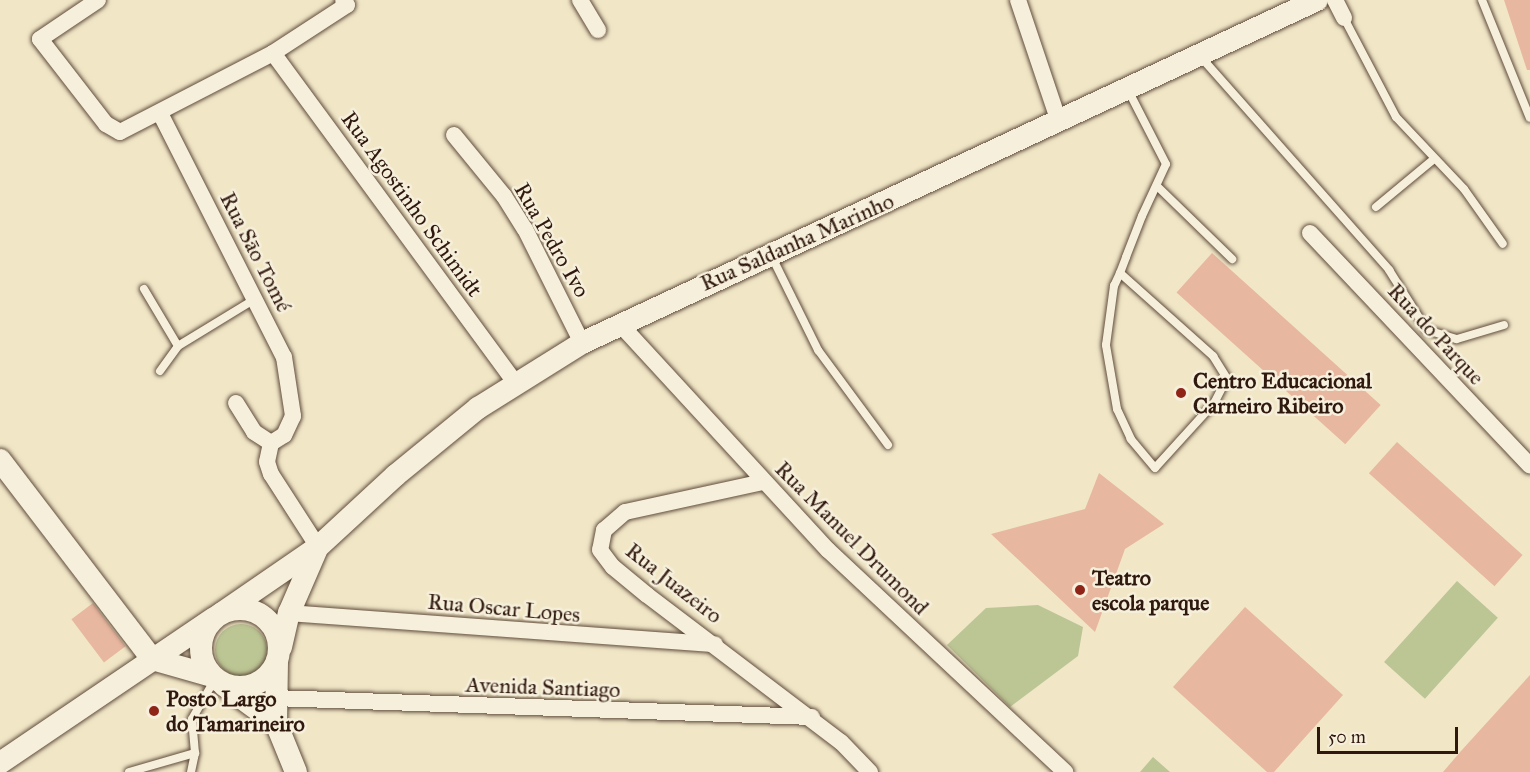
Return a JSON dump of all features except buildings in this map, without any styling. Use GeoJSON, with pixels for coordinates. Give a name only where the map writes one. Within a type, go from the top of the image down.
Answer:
{"type":"FeatureCollection","features":[{"type":"Feature","properties":{"kind":"main road","name":"Rua Saldanha Marinho"},"geometry":{"type":"LineString","coordinates":[[0,763],[218,615],[440,437],[515,382],[582,343],[619,323],[1059,122],[1317,0]]}},
{"type":"Feature","properties":{"kind":"main road"},"geometry":{"type":"LineString","coordinates":[[0,460],[152,659],[215,678],[229,686],[252,685],[263,680],[278,657]]}},
{"type":"Feature","properties":{"kind":"main road","name":"Rua Saldanha Marinho"},"geometry":{"type":"LineString","coordinates":[[278,657],[312,538]]}},
{"type":"Feature","properties":{"kind":"main road"},"geometry":{"type":"LineString","coordinates":[[276,723],[215,678],[206,668],[201,647],[207,626],[218,615],[246,609],[268,620],[279,640],[274,698],[276,723],[296,772]]}},
{"type":"Feature","properties":{"kind":"street"},"geometry":{"type":"LineString","coordinates":[[98,0],[40,39],[111,129],[125,131],[273,53],[345,3]]}},
{"type":"Feature","properties":{"kind":"street"},"geometry":{"type":"LineString","coordinates":[[580,0],[598,30]]}},
{"type":"Feature","properties":{"kind":"street"},"geometry":{"type":"LineString","coordinates":[[1018,0],[1059,122]]}},
{"type":"Feature","properties":{"kind":"street"},"geometry":{"type":"LineString","coordinates":[[1335,0],[1344,18]]}},
{"type":"Feature","properties":{"kind":"street","name":"Rua Agostinho Schimidt"},"geometry":{"type":"LineString","coordinates":[[273,53],[515,382]]}},
{"type":"Feature","properties":{"kind":"street","name":"Rua Sāo Tomé"},"geometry":{"type":"LineString","coordinates":[[160,113],[284,357],[293,416],[284,435],[271,443]]}},
{"type":"Feature","properties":{"kind":"street","name":"Rua Pedro Ivo"},"geometry":{"type":"LineString","coordinates":[[454,135],[504,196],[525,229],[582,343]]}},
{"type":"Feature","properties":{"kind":"street","name":"Rua do Parque"},"geometry":{"type":"LineString","coordinates":[[1310,233],[1530,466]]}},
{"type":"Feature","properties":{"kind":"street","name":"Rua Manuel Drumond"},"geometry":{"type":"LineString","coordinates":[[619,323],[763,482],[871,593],[1065,772]]}},
{"type":"Feature","properties":{"kind":"street"},"geometry":{"type":"LineString","coordinates":[[236,403],[254,432],[271,443],[267,462],[271,474],[312,538]]}},
{"type":"Feature","properties":{"kind":"street","name":"Rua Juazeiro"},"geometry":{"type":"LineString","coordinates":[[763,482],[633,508],[612,520],[600,540],[600,550],[613,567],[812,717],[870,772]]}},
{"type":"Feature","properties":{"kind":"street","name":"Rua Oscar Lopes"},"geometry":{"type":"LineString","coordinates":[[289,612],[716,644]]}},
{"type":"Feature","properties":{"kind":"street","name":"Avenida Santiago"},"geometry":{"type":"LineString","coordinates":[[274,698],[812,717]]}},
{"type":"Feature","properties":{"kind":"lane"},"geometry":{"type":"LineString","coordinates":[[1482,0],[1530,118]]}},
{"type":"Feature","properties":{"kind":"lane"},"geometry":{"type":"LineString","coordinates":[[1344,18],[1396,117],[1464,189],[1503,244]]}},
{"type":"Feature","properties":{"kind":"lane"},"geometry":{"type":"LineString","coordinates":[[1199,55],[1389,270],[1427,330],[1457,339],[1504,325]]}},
{"type":"Feature","properties":{"kind":"lane"},"geometry":{"type":"LineString","coordinates":[[1120,273],[1213,356],[1227,378],[1215,402],[1155,468],[1131,439],[1117,409],[1108,376],[1107,317],[1120,273],[1166,164],[1127,89]]}},
{"type":"Feature","properties":{"kind":"lane"},"geometry":{"type":"LineString","coordinates":[[1376,207],[1434,159]]}},
{"type":"Feature","properties":{"kind":"lane"},"geometry":{"type":"LineString","coordinates":[[1156,186],[1232,260]]}},
{"type":"Feature","properties":{"kind":"lane"},"geometry":{"type":"LineString","coordinates":[[770,254],[819,350],[888,445]]}},
{"type":"Feature","properties":{"kind":"lane"},"geometry":{"type":"LineString","coordinates":[[144,289],[178,346]]}},
{"type":"Feature","properties":{"kind":"lane"},"geometry":{"type":"LineString","coordinates":[[160,371],[178,346],[255,299]]}},
{"type":"Feature","properties":{"kind":"lane"},"geometry":{"type":"LineString","coordinates":[[191,772],[195,753],[195,708],[215,678]]}},
{"type":"Feature","properties":{"kind":"lane"},"geometry":{"type":"LineString","coordinates":[[129,772],[195,753]]}},
{"type":"Feature","properties":{"kind":"green space"},"geometry":{"type":"Polygon","coordinates":[[[1457,581],[1498,618],[1425,699],[1384,662],[1457,581]]]}},
{"type":"Feature","properties":{"kind":"green space"},"geometry":{"type":"Polygon","coordinates":[[[1038,605],[1083,627],[1078,656],[1010,707],[947,645],[986,608],[1038,605]]]}},
{"type":"Feature","properties":{"kind":"green space"},"geometry":{"type":"Polygon","coordinates":[[[236,624],[246,624],[260,631],[267,650],[260,669],[246,676],[236,676],[226,672],[219,665],[215,655],[215,645],[219,635],[226,628],[236,624]]]}},
{"type":"Feature","properties":{"kind":"green space"},"geometry":{"type":"Polygon","coordinates":[[[1153,757],[1170,772],[1140,772],[1153,757]]]}},
{"type":"Feature","properties":{"kind":"place","name":"Centro Educacional Carneiro Ribeiro"},"geometry":{"type":"Point","coordinates":[1181,393]}},
{"type":"Feature","properties":{"kind":"place","name":"Teatro escola parque"},"geometry":{"type":"Point","coordinates":[1080,590]}},
{"type":"Feature","properties":{"kind":"place","name":"Posto Largo do Tamarineiro"},"geometry":{"type":"Point","coordinates":[154,711]}}]}
